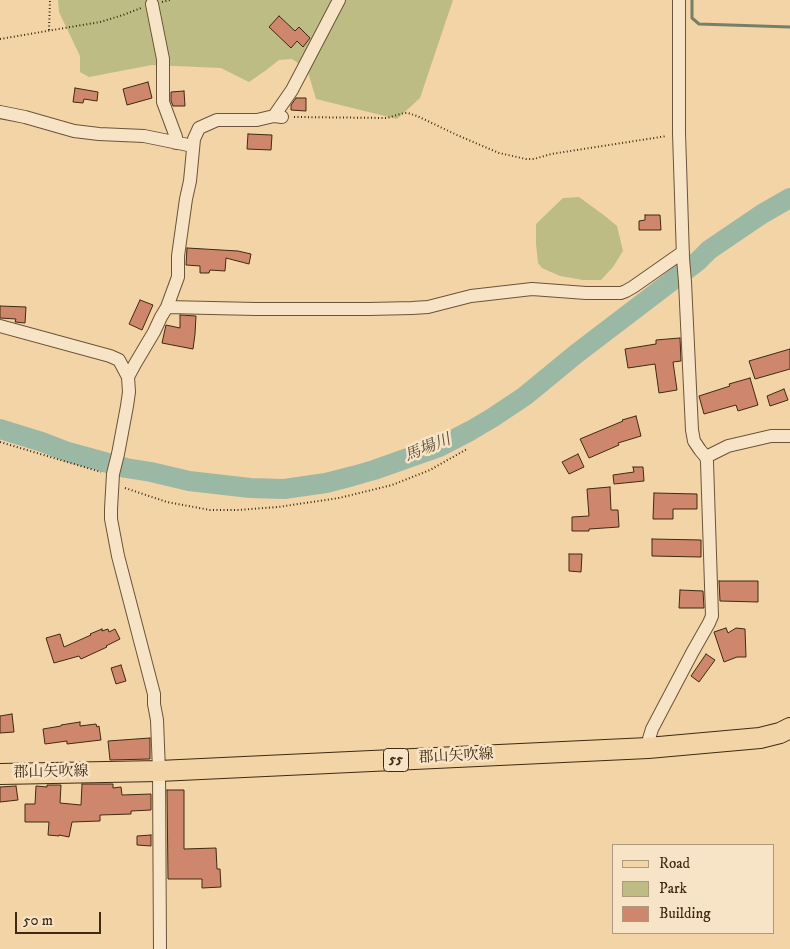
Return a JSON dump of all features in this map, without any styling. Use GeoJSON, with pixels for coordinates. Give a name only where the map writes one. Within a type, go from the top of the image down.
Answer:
{"type":"FeatureCollection","features":[{"type":"Feature","properties":{"kind":"main road","name":"郡山矢吹線"},"geometry":{"type":"LineString","coordinates":[[0,774],[159,771],[648,748],[760,738],[780,733],[790,728]]}},
{"type":"Feature","properties":{"kind":"street"},"geometry":{"type":"LineString","coordinates":[[128,377],[167,307],[178,277],[178,256],[190,181],[193,146],[199,128],[218,120],[257,120],[278,116],[339,0]]}},
{"type":"Feature","properties":{"kind":"street"},"geometry":{"type":"LineString","coordinates":[[648,748],[652,729],[692,652],[710,624],[712,616],[706,457],[694,441],[692,430],[679,133],[679,0]]}},
{"type":"Feature","properties":{"kind":"street"},"geometry":{"type":"LineString","coordinates":[[152,4],[163,59],[162,102],[176,137],[176,142]]}},
{"type":"Feature","properties":{"kind":"street"},"geometry":{"type":"LineString","coordinates":[[0,112],[74,131],[144,136],[193,146]]}},
{"type":"Feature","properties":{"kind":"street"},"geometry":{"type":"LineString","coordinates":[[167,307],[369,309],[428,306],[471,296],[532,288],[621,293],[626,292],[644,278],[683,255]]}},
{"type":"Feature","properties":{"kind":"street"},"geometry":{"type":"LineString","coordinates":[[0,326],[110,356],[119,360],[128,377],[129,392],[113,479],[111,509],[126,589],[154,694],[157,720],[160,949]]}},
{"type":"Feature","properties":{"kind":"street"},"geometry":{"type":"LineString","coordinates":[[706,457],[728,446],[771,436],[790,436]]}},
{"type":"Feature","properties":{"kind":"path"},"geometry":{"type":"LineString","coordinates":[[48,30],[50,0]]}},
{"type":"Feature","properties":{"kind":"path"},"geometry":{"type":"LineString","coordinates":[[0,39],[100,22],[152,4],[170,0]]}},
{"type":"Feature","properties":{"kind":"path"},"geometry":{"type":"LineString","coordinates":[[278,116],[387,118],[408,113],[499,152],[534,159],[551,154],[679,133]]}},
{"type":"Feature","properties":{"kind":"path"},"geometry":{"type":"LineString","coordinates":[[0,442],[102,472],[127,489],[167,502],[210,510],[278,507],[339,498],[392,485],[430,470],[467,449]]}},
{"type":"Feature","properties":{"kind":"green space"},"geometry":{"type":"Polygon","coordinates":[[[58,0],[453,0],[420,98],[397,119],[316,99],[307,69],[292,59],[279,60],[249,82],[221,68],[152,65],[89,77],[80,72],[80,56],[59,12],[58,0]]]}},
{"type":"Feature","properties":{"kind":"green space"},"geometry":{"type":"Polygon","coordinates":[[[579,197],[617,226],[623,251],[613,267],[601,280],[583,280],[560,276],[542,268],[538,263],[536,224],[563,198],[579,197]]]}},
{"type":"Feature","properties":{"kind":"building"},"geometry":{"type":"Polygon","coordinates":[[[279,16],[295,31],[299,27],[310,38],[303,47],[297,41],[291,48],[269,27],[279,16]]]}},
{"type":"Feature","properties":{"kind":"building"},"geometry":{"type":"Polygon","coordinates":[[[148,82],[152,98],[127,105],[123,89],[148,82]]]}},
{"type":"Feature","properties":{"kind":"building"},"geometry":{"type":"Polygon","coordinates":[[[75,88],[98,92],[97,101],[84,99],[83,103],[73,102],[75,88]]]}},
{"type":"Feature","properties":{"kind":"building"},"geometry":{"type":"Polygon","coordinates":[[[184,91],[185,106],[173,106],[171,92],[184,91]]]}},
{"type":"Feature","properties":{"kind":"building"},"geometry":{"type":"Polygon","coordinates":[[[296,98],[306,98],[306,111],[291,110],[291,105],[296,98]]]}},
{"type":"Feature","properties":{"kind":"building"},"geometry":{"type":"Polygon","coordinates":[[[248,134],[272,135],[271,150],[247,149],[248,134]]]}},
{"type":"Feature","properties":{"kind":"building"},"geometry":{"type":"Polygon","coordinates":[[[645,215],[660,215],[661,230],[639,230],[639,221],[645,220],[645,215]]]}},
{"type":"Feature","properties":{"kind":"building"},"geometry":{"type":"Polygon","coordinates":[[[187,248],[238,251],[251,254],[249,264],[226,258],[225,271],[210,270],[209,273],[200,273],[200,266],[186,265],[187,248]]]}},
{"type":"Feature","properties":{"kind":"building"},"geometry":{"type":"Polygon","coordinates":[[[140,300],[153,305],[142,330],[129,324],[140,300]]]}},
{"type":"Feature","properties":{"kind":"building"},"geometry":{"type":"Polygon","coordinates":[[[0,306],[26,307],[25,323],[15,322],[16,319],[0,318],[0,306]]]}},
{"type":"Feature","properties":{"kind":"building"},"geometry":{"type":"Polygon","coordinates":[[[180,315],[196,316],[193,349],[162,343],[166,325],[180,328],[180,315]]]}},
{"type":"Feature","properties":{"kind":"building"},"geometry":{"type":"Polygon","coordinates":[[[680,338],[681,361],[673,362],[677,390],[659,393],[655,364],[628,368],[625,349],[656,344],[656,340],[680,338]]]}},
{"type":"Feature","properties":{"kind":"building"},"geometry":{"type":"Polygon","coordinates":[[[790,349],[790,369],[755,379],[749,361],[790,349]]]}},
{"type":"Feature","properties":{"kind":"building"},"geometry":{"type":"Polygon","coordinates":[[[750,378],[758,405],[738,411],[736,405],[704,414],[699,396],[750,378]]]}},
{"type":"Feature","properties":{"kind":"building"},"geometry":{"type":"Polygon","coordinates":[[[784,389],[788,400],[770,406],[767,396],[784,389]]]}},
{"type":"Feature","properties":{"kind":"building"},"geometry":{"type":"Polygon","coordinates":[[[636,416],[641,436],[618,443],[619,445],[589,458],[580,439],[622,420],[636,416]]]}},
{"type":"Feature","properties":{"kind":"building"},"geometry":{"type":"Polygon","coordinates":[[[578,454],[584,467],[569,474],[562,462],[578,454]]]}},
{"type":"Feature","properties":{"kind":"building"},"geometry":{"type":"Polygon","coordinates":[[[633,467],[643,467],[644,481],[614,484],[613,475],[634,472],[633,467]]]}},
{"type":"Feature","properties":{"kind":"building"},"geometry":{"type":"Polygon","coordinates":[[[610,487],[611,510],[618,510],[619,527],[572,531],[572,517],[589,516],[587,489],[610,487]]]}},
{"type":"Feature","properties":{"kind":"building"},"geometry":{"type":"Polygon","coordinates":[[[654,493],[697,494],[697,509],[673,509],[673,519],[653,519],[654,493]]]}},
{"type":"Feature","properties":{"kind":"building"},"geometry":{"type":"Polygon","coordinates":[[[652,539],[701,540],[701,557],[652,556],[652,539]]]}},
{"type":"Feature","properties":{"kind":"building"},"geometry":{"type":"Polygon","coordinates":[[[569,554],[582,554],[581,572],[569,571],[569,554]]]}},
{"type":"Feature","properties":{"kind":"building"},"geometry":{"type":"Polygon","coordinates":[[[719,581],[758,581],[758,602],[720,601],[719,581]]]}},
{"type":"Feature","properties":{"kind":"building"},"geometry":{"type":"Polygon","coordinates":[[[680,590],[703,591],[704,608],[679,608],[680,590]]]}},
{"type":"Feature","properties":{"kind":"building"},"geometry":{"type":"Polygon","coordinates":[[[726,628],[728,633],[736,628],[745,629],[746,657],[737,657],[724,662],[714,632],[726,628]]]}},
{"type":"Feature","properties":{"kind":"building"},"geometry":{"type":"Polygon","coordinates":[[[102,629],[102,631],[108,629],[109,632],[115,629],[120,639],[81,659],[79,656],[54,663],[46,638],[60,634],[64,647],[102,629]]]}},
{"type":"Feature","properties":{"kind":"building"},"geometry":{"type":"Polygon","coordinates":[[[706,654],[715,660],[699,682],[691,676],[706,654]]]}},
{"type":"Feature","properties":{"kind":"building"},"geometry":{"type":"Polygon","coordinates":[[[121,665],[126,681],[116,684],[111,668],[121,665]]]}},
{"type":"Feature","properties":{"kind":"building"},"geometry":{"type":"Polygon","coordinates":[[[12,714],[14,732],[0,733],[0,716],[12,714]]]}},
{"type":"Feature","properties":{"kind":"building"},"geometry":{"type":"Polygon","coordinates":[[[80,722],[80,726],[96,724],[97,727],[99,726],[101,740],[67,744],[67,741],[45,744],[43,729],[80,722]]]}},
{"type":"Feature","properties":{"kind":"building"},"geometry":{"type":"Polygon","coordinates":[[[150,738],[150,759],[110,760],[108,741],[150,738]]]}},
{"type":"Feature","properties":{"kind":"building"},"geometry":{"type":"Polygon","coordinates":[[[82,784],[113,784],[113,788],[121,787],[122,795],[151,794],[151,810],[131,811],[131,814],[100,815],[100,821],[72,822],[69,837],[48,835],[49,822],[25,822],[25,804],[35,804],[36,786],[61,785],[60,803],[81,805],[82,784]]]}},
{"type":"Feature","properties":{"kind":"building"},"geometry":{"type":"Polygon","coordinates":[[[16,786],[18,800],[0,802],[0,787],[16,786]]]}},
{"type":"Feature","properties":{"kind":"building"},"geometry":{"type":"Polygon","coordinates":[[[167,790],[184,790],[184,849],[216,848],[217,869],[220,869],[221,887],[202,888],[202,879],[168,879],[167,790]]]}},
{"type":"Feature","properties":{"kind":"building"},"geometry":{"type":"Polygon","coordinates":[[[151,835],[151,846],[137,845],[137,836],[151,835]]]}},
{"type":"Feature","properties":{"kind":"waterway"},"geometry":{"type":"LineString","coordinates":[[692,0],[692,18],[699,24],[790,27]]}},
{"type":"Feature","properties":{"kind":"waterway","name":"馬場川"},"geometry":{"type":"LineString","coordinates":[[0,429],[68,452],[126,468],[189,481],[250,488],[284,489],[326,483],[374,470],[439,447],[492,418],[525,396],[576,354],[698,261],[709,250],[762,214],[790,198]]}}]}
